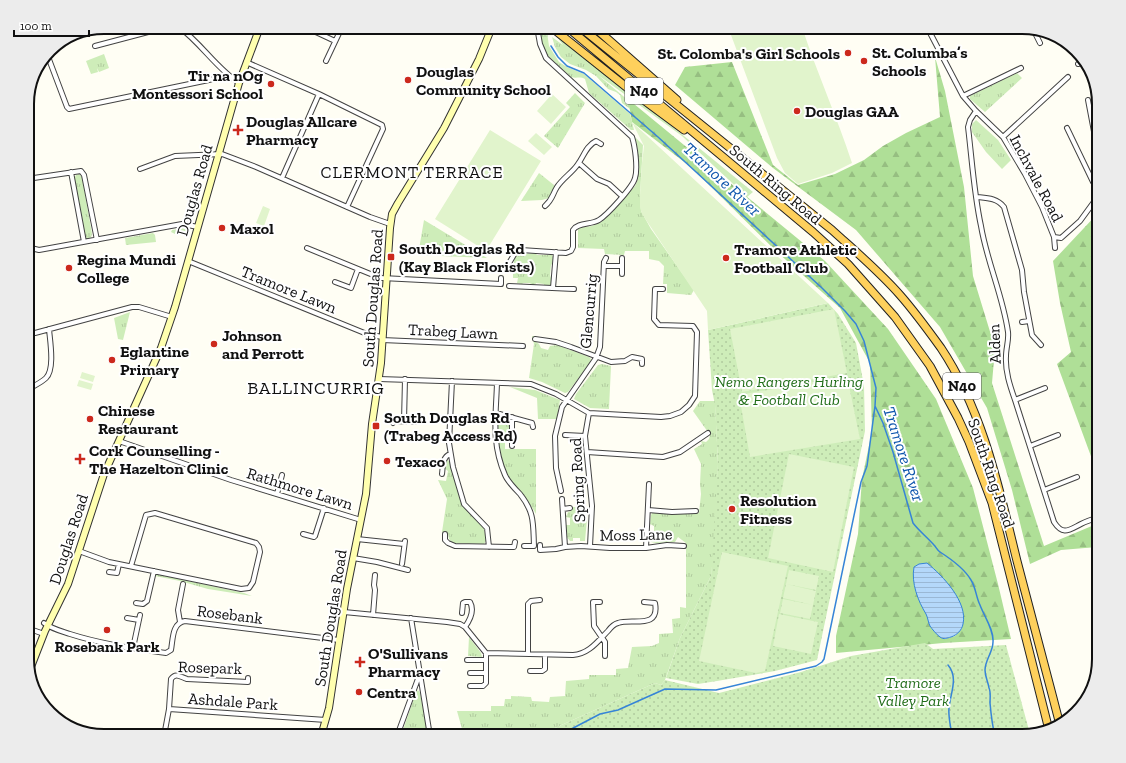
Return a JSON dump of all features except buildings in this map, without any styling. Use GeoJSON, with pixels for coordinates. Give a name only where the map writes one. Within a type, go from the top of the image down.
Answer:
{"type":"FeatureCollection","features":[{"type":"Feature","properties":{"kind":"highway"},"geometry":{"type":"LineString","coordinates":[[560,34],[667,118],[720,156]]}},
{"type":"Feature","properties":{"kind":"highway","name":"South Ring Road"},"geometry":{"type":"LineString","coordinates":[[575,34],[813,232],[848,264],[894,317],[930,366],[969,442],[992,503],[1047,724]]}},
{"type":"Feature","properties":{"kind":"highway","name":"South Ring Road"},"geometry":{"type":"LineString","coordinates":[[589,34],[832,230],[900,294],[941,349],[964,390],[984,438],[1002,499],[1058,719]]}},
{"type":"Feature","properties":{"kind":"highway"},"geometry":{"type":"LineString","coordinates":[[602,34],[717,137]]}},
{"type":"Feature","properties":{"kind":"highway"},"geometry":{"type":"LineString","coordinates":[[1040,697],[1044,725]]}},
{"type":"Feature","properties":{"kind":"main road","name":"Douglas Road"},"geometry":{"type":"LineString","coordinates":[[34,659],[44,634],[46,624],[64,595],[100,486],[161,348],[172,317],[239,83],[257,34]]}},
{"type":"Feature","properties":{"kind":"main road","name":"South Douglas Road"},"geometry":{"type":"LineString","coordinates":[[323,729],[329,708],[353,558],[366,494],[372,424],[379,379],[390,224],[396,205],[444,128],[479,59],[489,34]]}},
{"type":"Feature","properties":{"kind":"street"},"geometry":{"type":"LineString","coordinates":[[95,46],[140,34]]}},
{"type":"Feature","properties":{"kind":"street"},"geometry":{"type":"LineString","coordinates":[[187,34],[228,76],[239,83]]}},
{"type":"Feature","properties":{"kind":"street"},"geometry":{"type":"LineString","coordinates":[[320,34],[335,41]]}},
{"type":"Feature","properties":{"kind":"street"},"geometry":{"type":"LineString","coordinates":[[326,61],[338,34]]}},
{"type":"Feature","properties":{"kind":"street"},"geometry":{"type":"LineString","coordinates":[[508,265],[514,254],[521,250],[568,252],[573,249],[573,230],[578,225],[591,223],[600,219],[622,196],[635,178],[636,162],[632,137],[546,58],[539,34]]}},
{"type":"Feature","properties":{"kind":"street","name":"Inchvale Road"},"geometry":{"type":"LineString","coordinates":[[932,34],[963,96],[1003,137],[1025,174],[1042,207],[1054,237],[1061,238],[1080,221],[1092,205]]}},
{"type":"Feature","properties":{"kind":"street"},"geometry":{"type":"LineString","coordinates":[[1036,36],[1040,44]]}},
{"type":"Feature","properties":{"kind":"street"},"geometry":{"type":"LineString","coordinates":[[49,60],[69,109],[228,76]]}},
{"type":"Feature","properties":{"kind":"street"},"geometry":{"type":"LineString","coordinates":[[246,62],[381,123],[383,129],[347,207]]}},
{"type":"Feature","properties":{"kind":"street"},"geometry":{"type":"LineString","coordinates":[[963,96],[1021,68]]}},
{"type":"Feature","properties":{"kind":"street"},"geometry":{"type":"LineString","coordinates":[[1003,137],[1068,77]]}},
{"type":"Feature","properties":{"kind":"street"},"geometry":{"type":"LineString","coordinates":[[282,178],[319,94]]}},
{"type":"Feature","properties":{"kind":"street"},"geometry":{"type":"LineString","coordinates":[[1088,100],[1092,121]]}},
{"type":"Feature","properties":{"kind":"street","name":"Alden"},"geometry":{"type":"LineString","coordinates":[[976,111],[970,120],[968,127],[976,197],[989,263],[1001,300],[1008,333],[1006,369],[1009,384],[1057,528],[1063,531],[1071,530],[1092,520]]}},
{"type":"Feature","properties":{"kind":"street"},"geometry":{"type":"LineString","coordinates":[[1066,128],[1092,180]]}},
{"type":"Feature","properties":{"kind":"street"},"geometry":{"type":"LineString","coordinates":[[545,206],[552,199],[558,186],[579,163],[584,153],[592,144],[596,141],[601,144]]}},
{"type":"Feature","properties":{"kind":"street"},"geometry":{"type":"LineString","coordinates":[[140,169],[175,156],[222,154],[390,224]]}},
{"type":"Feature","properties":{"kind":"street"},"geometry":{"type":"LineString","coordinates":[[579,163],[597,179],[609,184],[622,196]]}},
{"type":"Feature","properties":{"kind":"street"},"geometry":{"type":"LineString","coordinates":[[34,178],[81,171],[84,175],[97,240]]}},
{"type":"Feature","properties":{"kind":"street"},"geometry":{"type":"LineString","coordinates":[[71,172],[84,242]]}},
{"type":"Feature","properties":{"kind":"street"},"geometry":{"type":"LineString","coordinates":[[976,197],[991,198],[1000,202],[1004,207],[1022,270],[1024,292],[1032,335],[1041,345]]}},
{"type":"Feature","properties":{"kind":"street"},"geometry":{"type":"LineString","coordinates":[[34,249],[39,250],[182,224],[198,227]]}},
{"type":"Feature","properties":{"kind":"street"},"geometry":{"type":"LineString","coordinates":[[1054,237],[1055,248]]}},
{"type":"Feature","properties":{"kind":"street"},"geometry":{"type":"LineString","coordinates":[[307,248],[373,275],[386,278],[501,284],[501,278]]}},
{"type":"Feature","properties":{"kind":"street"},"geometry":{"type":"LineString","coordinates":[[553,288],[556,252]]}},
{"type":"Feature","properties":{"kind":"street"},"geometry":{"type":"LineString","coordinates":[[320,259],[322,254]]}},
{"type":"Feature","properties":{"kind":"street","name":"Glencurrig"},"geometry":{"type":"LineString","coordinates":[[561,491],[556,468],[555,436],[562,407],[596,358],[600,347],[604,266],[606,258]]}},
{"type":"Feature","properties":{"kind":"street","name":"Glencurrig"},"geometry":{"type":"LineString","coordinates":[[622,258],[622,274]]}},
{"type":"Feature","properties":{"kind":"street","name":"Tramore Lawn"},"geometry":{"type":"LineString","coordinates":[[188,261],[367,334],[382,338]]}},
{"type":"Feature","properties":{"kind":"street","name":"Glencurrig"},"geometry":{"type":"LineString","coordinates":[[604,266],[622,266]]}},
{"type":"Feature","properties":{"kind":"street"},"geometry":{"type":"LineString","coordinates":[[335,282],[351,288],[358,269]]}},
{"type":"Feature","properties":{"kind":"street"},"geometry":{"type":"LineString","coordinates":[[509,286],[574,289]]}},
{"type":"Feature","properties":{"kind":"street"},"geometry":{"type":"LineString","coordinates":[[379,379],[531,384],[545,389],[589,413],[661,417],[670,416],[681,412],[689,405],[695,396],[697,332],[693,326],[659,325],[654,320],[655,289],[663,289]]}},
{"type":"Feature","properties":{"kind":"street"},"geometry":{"type":"LineString","coordinates":[[34,333],[132,306],[172,317]]}},
{"type":"Feature","properties":{"kind":"street"},"geometry":{"type":"LineString","coordinates":[[1022,322],[1029,321]]}},
{"type":"Feature","properties":{"kind":"street"},"geometry":{"type":"LineString","coordinates":[[34,386],[44,380],[49,374],[51,358],[49,329]]}},
{"type":"Feature","properties":{"kind":"street","name":"Trabeg Lawn"},"geometry":{"type":"LineString","coordinates":[[382,338],[523,346]]}},
{"type":"Feature","properties":{"kind":"street","name":"Glencurrig"},"geometry":{"type":"LineString","coordinates":[[535,339],[556,342],[610,362],[625,362],[632,357],[642,358],[642,364]]}},
{"type":"Feature","properties":{"kind":"street"},"geometry":{"type":"LineString","coordinates":[[404,421],[405,379]]}},
{"type":"Feature","properties":{"kind":"street"},"geometry":{"type":"LineString","coordinates":[[452,381],[449,442],[450,454],[463,501],[466,507],[486,526],[489,547]]}},
{"type":"Feature","properties":{"kind":"street"},"geometry":{"type":"LineString","coordinates":[[497,383],[495,441],[502,468],[508,481],[527,504],[533,518],[534,546],[524,546]]}},
{"type":"Feature","properties":{"kind":"street"},"geometry":{"type":"LineString","coordinates":[[1015,400],[1037,389],[1045,388]]}},
{"type":"Feature","properties":{"kind":"street"},"geometry":{"type":"LineString","coordinates":[[496,413],[532,423],[532,427]]}},
{"type":"Feature","properties":{"kind":"street","name":"Spring Road"},"geometry":{"type":"LineString","coordinates":[[589,413],[585,436],[592,506],[590,546]]}},
{"type":"Feature","properties":{"kind":"street"},"geometry":{"type":"LineString","coordinates":[[512,417],[512,446]]}},
{"type":"Feature","properties":{"kind":"street"},"geometry":{"type":"LineString","coordinates":[[393,423],[395,420],[418,422]]}},
{"type":"Feature","properties":{"kind":"street"},"geometry":{"type":"LineString","coordinates":[[587,452],[663,457],[680,452],[708,433]]}},
{"type":"Feature","properties":{"kind":"street"},"geometry":{"type":"LineString","coordinates":[[1030,446],[1058,434]]}},
{"type":"Feature","properties":{"kind":"street"},"geometry":{"type":"LineString","coordinates":[[565,435],[585,436]]}},
{"type":"Feature","properties":{"kind":"street","name":"Rathmore Lawn"},"geometry":{"type":"LineString","coordinates":[[119,441],[231,480],[361,520]]}},
{"type":"Feature","properties":{"kind":"street"},"geometry":{"type":"LineString","coordinates":[[442,474],[444,459],[450,454]]}},
{"type":"Feature","properties":{"kind":"street"},"geometry":{"type":"LineString","coordinates":[[277,494],[282,476]]}},
{"type":"Feature","properties":{"kind":"street"},"geometry":{"type":"LineString","coordinates":[[1044,490],[1077,477]]}},
{"type":"Feature","properties":{"kind":"street"},"geometry":{"type":"LineString","coordinates":[[646,548],[649,484]]}},
{"type":"Feature","properties":{"kind":"street"},"geometry":{"type":"LineString","coordinates":[[562,499],[565,547]]}},
{"type":"Feature","properties":{"kind":"street"},"geometry":{"type":"LineString","coordinates":[[304,534],[315,536],[324,508]]}},
{"type":"Feature","properties":{"kind":"street"},"geometry":{"type":"LineString","coordinates":[[563,509],[570,508]]}},
{"type":"Feature","properties":{"kind":"street"},"geometry":{"type":"LineString","coordinates":[[648,510],[672,512],[696,511]]}},
{"type":"Feature","properties":{"kind":"street"},"geometry":{"type":"LineString","coordinates":[[79,551],[119,564],[247,589],[253,582],[260,547],[256,543],[150,513],[146,515],[131,566]]}},
{"type":"Feature","properties":{"kind":"street"},"geometry":{"type":"LineString","coordinates":[[445,534],[445,540],[451,545],[514,547],[516,542]]}},
{"type":"Feature","properties":{"kind":"street"},"geometry":{"type":"LineString","coordinates":[[357,539],[404,543],[402,564]]}},
{"type":"Feature","properties":{"kind":"street","name":"Moss Lane"},"geometry":{"type":"LineString","coordinates":[[540,545],[540,550],[590,546],[610,548],[646,548],[667,545],[684,546]]}},
{"type":"Feature","properties":{"kind":"street"},"geometry":{"type":"LineString","coordinates":[[353,558],[377,562],[408,570]]}},
{"type":"Feature","properties":{"kind":"street"},"geometry":{"type":"LineString","coordinates":[[110,572],[117,574],[119,564]]}},
{"type":"Feature","properties":{"kind":"street"},"geometry":{"type":"LineString","coordinates":[[136,603],[143,604],[147,601],[154,571]]}},
{"type":"Feature","properties":{"kind":"street"},"geometry":{"type":"LineString","coordinates":[[373,614],[375,575]]}},
{"type":"Feature","properties":{"kind":"street"},"geometry":{"type":"LineString","coordinates":[[180,622],[178,610],[183,584]]}},
{"type":"Feature","properties":{"kind":"street"},"geometry":{"type":"LineString","coordinates":[[528,654],[528,604],[531,600],[540,600]]}},
{"type":"Feature","properties":{"kind":"street"},"geometry":{"type":"LineString","coordinates":[[462,613],[463,603],[470,602],[472,604],[472,616],[465,627]]}},
{"type":"Feature","properties":{"kind":"street"},"geometry":{"type":"LineString","coordinates":[[600,602],[593,602],[593,620],[595,629],[605,642],[605,656]]}},
{"type":"Feature","properties":{"kind":"street"},"geometry":{"type":"LineString","coordinates":[[486,653],[544,655],[573,655],[581,653],[592,647],[616,623],[643,622],[654,616],[656,611],[655,603],[644,602]]}},
{"type":"Feature","properties":{"kind":"street"},"geometry":{"type":"LineString","coordinates":[[344,612],[460,624],[465,627],[486,653],[486,683],[484,685],[470,686]]}},
{"type":"Feature","properties":{"kind":"street"},"geometry":{"type":"LineString","coordinates":[[127,618],[139,617],[133,648]]}},
{"type":"Feature","properties":{"kind":"street"},"geometry":{"type":"LineString","coordinates":[[411,618],[419,676],[429,729]]}},
{"type":"Feature","properties":{"kind":"street","name":"Rosebank"},"geometry":{"type":"LineString","coordinates":[[46,624],[84,638],[166,653],[171,650],[175,628],[180,622],[188,621],[339,640]]}},
{"type":"Feature","properties":{"kind":"street"},"geometry":{"type":"LineString","coordinates":[[34,630],[44,634]]}},
{"type":"Feature","properties":{"kind":"street"},"geometry":{"type":"LineString","coordinates":[[530,671],[542,671],[545,669],[544,655]]}},
{"type":"Feature","properties":{"kind":"street"},"geometry":{"type":"LineString","coordinates":[[467,660],[486,660]]}},
{"type":"Feature","properties":{"kind":"street"},"geometry":{"type":"LineString","coordinates":[[470,672],[486,673]]}},
{"type":"Feature","properties":{"kind":"street","name":"Rosepark"},"geometry":{"type":"LineString","coordinates":[[171,679],[177,675],[187,679],[248,682],[248,678]]}},
{"type":"Feature","properties":{"kind":"street"},"geometry":{"type":"LineString","coordinates":[[400,729],[419,676]]}},
{"type":"Feature","properties":{"kind":"street","name":"Ashdale Park"},"geometry":{"type":"LineString","coordinates":[[171,679],[169,709],[326,720]]}},
{"type":"Feature","properties":{"kind":"street"},"geometry":{"type":"LineString","coordinates":[[165,729],[169,709]]}},
{"type":"Feature","properties":{"kind":"green space"},"geometry":{"type":"Polygon","coordinates":[[[540,34],[547,34],[549,46],[559,62],[584,74],[630,114],[634,130],[631,130],[589,93],[585,79],[571,77],[546,54],[540,34]]]}},
{"type":"Feature","properties":{"kind":"green space","name":"Douglas GAA"},"geometry":{"type":"Polygon","coordinates":[[[731,34],[804,34],[852,163],[832,173],[798,184],[785,173],[777,158],[731,34]]]}},
{"type":"Feature","properties":{"kind":"green space"},"geometry":{"type":"Polygon","coordinates":[[[552,37],[563,45],[557,37],[753,192],[747,197],[682,136],[598,75],[629,101],[630,109],[622,103],[620,95],[608,89],[596,76],[586,70],[570,64],[561,57],[555,47],[552,37]]]}},
{"type":"Feature","properties":{"kind":"green space"},"geometry":{"type":"Polygon","coordinates":[[[104,54],[109,68],[99,72],[97,68],[98,72],[91,74],[86,61],[104,54]]]}},
{"type":"Feature","properties":{"kind":"green space"},"geometry":{"type":"Polygon","coordinates":[[[935,57],[945,91],[964,187],[973,276],[995,348],[992,383],[1044,546],[1092,526],[1092,547],[1061,550],[1030,564],[1012,490],[987,408],[940,327],[856,230],[773,168],[675,85],[685,67],[732,62],[773,165],[798,185],[835,174],[864,160],[883,146],[906,133],[940,117],[935,57]]]}},
{"type":"Feature","properties":{"kind":"green space"},"geometry":{"type":"Polygon","coordinates":[[[1017,73],[1022,78],[985,112],[970,99],[970,96],[1017,73]]]}},
{"type":"Feature","properties":{"kind":"green space"},"geometry":{"type":"Polygon","coordinates":[[[575,93],[585,103],[558,148],[544,136],[570,107],[566,103],[575,93]]]}},
{"type":"Feature","properties":{"kind":"green space"},"geometry":{"type":"Polygon","coordinates":[[[552,94],[566,107],[551,124],[537,111],[552,94]]]}},
{"type":"Feature","properties":{"kind":"green space"},"geometry":{"type":"Polygon","coordinates":[[[628,99],[825,261],[888,329],[936,399],[973,488],[1011,639],[943,643],[836,653],[836,636],[858,534],[862,479],[872,431],[870,363],[840,308],[777,252],[692,168],[632,122],[628,99]],[[928,617],[930,625],[945,639],[955,636],[962,628],[928,617]]]}},
{"type":"Feature","properties":{"kind":"green space"},"geometry":{"type":"Polygon","coordinates":[[[976,120],[998,140],[1011,160],[1002,169],[986,152],[972,132],[972,124],[976,120]]]}},
{"type":"Feature","properties":{"kind":"green space","name":"Tramore Athletic Football Club"},"geometry":{"type":"Polygon","coordinates":[[[632,122],[828,303],[708,330],[707,311],[642,214],[640,207],[640,195],[644,146],[632,122]]]}},
{"type":"Feature","properties":{"kind":"green space"},"geometry":{"type":"Polygon","coordinates":[[[490,130],[541,161],[486,251],[435,219],[490,130]]]}},
{"type":"Feature","properties":{"kind":"green space"},"geometry":{"type":"Polygon","coordinates":[[[536,133],[552,147],[544,155],[528,141],[536,133]]]}},
{"type":"Feature","properties":{"kind":"green space"},"geometry":{"type":"Polygon","coordinates":[[[635,137],[643,145],[640,195],[641,211],[651,229],[694,290],[691,295],[667,293],[667,284],[663,284],[664,266],[659,261],[649,259],[649,251],[625,251],[624,255],[605,254],[604,249],[578,248],[578,228],[592,226],[601,222],[635,186],[638,179],[638,166],[635,137]]]}},
{"type":"Feature","properties":{"kind":"green space"},"geometry":{"type":"Polygon","coordinates":[[[539,173],[554,185],[549,198],[542,200],[521,201],[539,173]]]}},
{"type":"Feature","properties":{"kind":"green space"},"geometry":{"type":"Polygon","coordinates":[[[79,174],[82,177],[92,234],[88,239],[85,237],[74,179],[76,175],[79,174]]]}},
{"type":"Feature","properties":{"kind":"green space"},"geometry":{"type":"Polygon","coordinates":[[[263,206],[270,209],[264,226],[256,223],[263,206]]]}},
{"type":"Feature","properties":{"kind":"green space"},"geometry":{"type":"Polygon","coordinates":[[[1092,219],[1092,459],[1057,364],[1071,352],[1060,303],[1053,261],[1092,219]]]}},
{"type":"Feature","properties":{"kind":"green space"},"geometry":{"type":"Polygon","coordinates":[[[424,220],[487,258],[418,255],[424,220]]]}},
{"type":"Feature","properties":{"kind":"green space"},"geometry":{"type":"Polygon","coordinates":[[[183,228],[189,230],[190,233],[188,236],[171,232],[172,230],[183,228]]]}},
{"type":"Feature","properties":{"kind":"green space"},"geometry":{"type":"Polygon","coordinates":[[[153,233],[155,235],[156,242],[126,245],[125,238],[153,233]]]}},
{"type":"Feature","properties":{"kind":"green space"},"geometry":{"type":"Polygon","coordinates":[[[521,252],[523,254],[535,253],[537,255],[552,255],[550,275],[551,285],[517,283],[518,278],[513,278],[513,272],[509,268],[512,267],[516,269],[518,265],[514,263],[514,259],[521,252]]]}},
{"type":"Feature","properties":{"kind":"green space","name":"Nemo Rangers Hurling & Football Club"},"geometry":{"type":"Polygon","coordinates":[[[828,303],[838,314],[856,343],[864,386],[865,431],[817,660],[775,671],[698,684],[666,678],[680,638],[711,576],[718,464],[715,405],[712,390],[708,330],[828,303]]]}},
{"type":"Feature","properties":{"kind":"green space"},"geometry":{"type":"Polygon","coordinates":[[[834,309],[847,373],[742,392],[730,329],[834,309]]]}},
{"type":"Feature","properties":{"kind":"green space"},"geometry":{"type":"Polygon","coordinates":[[[130,312],[123,340],[118,339],[114,318],[130,312]]]}},
{"type":"Feature","properties":{"kind":"green space"},"geometry":{"type":"Polygon","coordinates":[[[532,336],[535,336],[535,341],[541,348],[548,350],[550,346],[557,345],[591,359],[590,363],[568,392],[565,393],[542,382],[529,378],[534,344],[532,336]]]}},
{"type":"Feature","properties":{"kind":"green space"},"geometry":{"type":"Polygon","coordinates":[[[602,364],[611,366],[609,409],[590,408],[574,399],[576,394],[598,365],[602,364]]]}},
{"type":"Feature","properties":{"kind":"green space"},"geometry":{"type":"Polygon","coordinates":[[[82,372],[95,376],[93,382],[80,378],[82,372]]]}},
{"type":"Feature","properties":{"kind":"green space"},"geometry":{"type":"Polygon","coordinates":[[[847,376],[860,439],[750,457],[739,395],[847,376]]]}},
{"type":"Feature","properties":{"kind":"green space"},"geometry":{"type":"Polygon","coordinates":[[[79,380],[93,384],[91,390],[77,386],[79,380]]]}},
{"type":"Feature","properties":{"kind":"green space"},"geometry":{"type":"Polygon","coordinates":[[[510,387],[535,390],[560,400],[557,419],[538,419],[537,398],[510,387]]]}},
{"type":"Feature","properties":{"kind":"green space"},"geometry":{"type":"Polygon","coordinates":[[[700,401],[715,401],[718,464],[716,529],[711,576],[680,638],[665,680],[661,685],[655,683],[553,729],[462,729],[457,711],[491,711],[491,706],[504,706],[505,699],[511,699],[511,696],[531,697],[532,701],[549,702],[550,697],[565,696],[566,681],[589,679],[589,675],[616,675],[616,669],[628,668],[632,647],[652,646],[659,643],[659,634],[673,633],[672,619],[680,618],[680,607],[686,608],[686,543],[678,537],[675,542],[651,542],[651,537],[654,537],[654,526],[650,524],[651,515],[653,512],[669,514],[699,513],[701,494],[701,464],[694,449],[702,444],[701,441],[706,442],[710,435],[693,411],[700,401]]]}},
{"type":"Feature","properties":{"kind":"green space"},"geometry":{"type":"Polygon","coordinates":[[[497,418],[509,423],[510,440],[509,442],[505,442],[505,449],[536,449],[536,514],[507,475],[499,451],[497,418]]]}},
{"type":"Feature","properties":{"kind":"green space"},"geometry":{"type":"Polygon","coordinates":[[[789,454],[854,467],[833,572],[768,558],[789,454]]]}},
{"type":"Feature","properties":{"kind":"green space"},"geometry":{"type":"Polygon","coordinates":[[[447,460],[450,462],[462,505],[484,528],[486,541],[484,544],[452,543],[448,534],[442,532],[447,499],[438,480],[446,481],[448,471],[444,468],[447,460]]]}},
{"type":"Feature","properties":{"kind":"green space"},"geometry":{"type":"Polygon","coordinates":[[[571,507],[588,508],[584,508],[584,519],[587,519],[585,541],[580,541],[580,538],[573,538],[573,541],[570,541],[566,536],[566,525],[570,525],[570,518],[566,517],[568,512],[571,511],[571,507]]]}},
{"type":"Feature","properties":{"kind":"green space"},"geometry":{"type":"Polygon","coordinates":[[[722,552],[788,566],[765,671],[756,673],[699,661],[722,552]]]}},
{"type":"Feature","properties":{"kind":"green space"},"geometry":{"type":"Polygon","coordinates":[[[789,570],[819,576],[816,590],[786,584],[789,570]]]}},
{"type":"Feature","properties":{"kind":"green space"},"geometry":{"type":"Polygon","coordinates":[[[156,574],[252,596],[208,589],[155,576],[156,574]]]}},
{"type":"Feature","properties":{"kind":"green space"},"geometry":{"type":"Polygon","coordinates":[[[786,584],[816,591],[813,605],[783,598],[786,584]]]}},
{"type":"Feature","properties":{"kind":"green space"},"geometry":{"type":"Polygon","coordinates":[[[783,599],[813,605],[810,619],[780,613],[783,599]]]}},
{"type":"Feature","properties":{"kind":"green space"},"geometry":{"type":"Polygon","coordinates":[[[779,614],[818,622],[811,654],[773,646],[779,614]]]}},
{"type":"Feature","properties":{"kind":"green space"},"geometry":{"type":"Polygon","coordinates":[[[469,637],[481,653],[482,657],[468,656],[469,637]]]}},
{"type":"Feature","properties":{"kind":"green space","name":"Tramore Valley Park"},"geometry":{"type":"Polygon","coordinates":[[[925,643],[933,649],[1006,645],[1029,729],[553,729],[655,683],[661,685],[665,680],[719,693],[801,672],[851,656],[925,643]]]}},
{"type":"Feature","properties":{"kind":"green space"},"geometry":{"type":"Polygon","coordinates":[[[418,690],[420,693],[427,729],[403,729],[418,690]]]}},
{"type":"Feature","properties":{"kind":"water"},"geometry":{"type":"Polygon","coordinates":[[[927,563],[947,582],[958,598],[962,607],[964,616],[962,628],[951,637],[940,637],[930,626],[916,592],[913,579],[914,567],[919,564],[927,563]]]}},
{"type":"Feature","properties":{"kind":"waterway","name":"Tramore River"},"geometry":{"type":"LineString","coordinates":[[551,46],[558,57],[567,66],[584,73],[658,137],[822,288],[856,324],[864,341],[876,388],[875,406],[883,423],[893,452],[913,523],[939,551],[957,564],[968,576],[973,583],[990,628],[993,637],[993,646],[986,663],[985,675],[990,691],[993,729]]}},
{"type":"Feature","properties":{"kind":"waterway"},"geometry":{"type":"LineString","coordinates":[[571,729],[600,714],[618,710],[665,689],[716,690],[816,666],[822,662],[824,659],[861,482],[867,466],[875,406]]}},
{"type":"Feature","properties":{"kind":"waterway"},"geometry":{"type":"LineString","coordinates":[[948,665],[953,675],[953,686],[949,711],[951,729]]}},
{"type":"Feature","properties":{"kind":"place","name":"St. Colomba's Girl Schools"},"geometry":{"type":"Point","coordinates":[848,53]}},
{"type":"Feature","properties":{"kind":"place","name":"St. Columba’s Schools"},"geometry":{"type":"Point","coordinates":[864,61]}},
{"type":"Feature","properties":{"kind":"place","name":"Douglas Community School"},"geometry":{"type":"Point","coordinates":[408,80]}},
{"type":"Feature","properties":{"kind":"place","name":"Tir na nOg Montessori School"},"geometry":{"type":"Point","coordinates":[271,84]}},
{"type":"Feature","properties":{"kind":"place","name":"Douglas GAA"},"geometry":{"type":"Point","coordinates":[797,111]}},
{"type":"Feature","properties":{"kind":"place","name":"Douglas Allcare Pharmacy"},"geometry":{"type":"Point","coordinates":[238,130]}},
{"type":"Feature","properties":{"kind":"place","name":"Maxol"},"geometry":{"type":"Point","coordinates":[222,228]}},
{"type":"Feature","properties":{"kind":"place","name":"South Douglas Rd (Kay Black Florists)"},"geometry":{"type":"Point","coordinates":[391,257]}},
{"type":"Feature","properties":{"kind":"place","name":"Tramore Athletic Football Club"},"geometry":{"type":"Point","coordinates":[726,258]}},
{"type":"Feature","properties":{"kind":"place","name":"Regina Mundi College"},"geometry":{"type":"Point","coordinates":[69,268]}},
{"type":"Feature","properties":{"kind":"place","name":"Johnson and Perrott"},"geometry":{"type":"Point","coordinates":[214,344]}},
{"type":"Feature","properties":{"kind":"place","name":"Eglantine Primary"},"geometry":{"type":"Point","coordinates":[112,360]}},
{"type":"Feature","properties":{"kind":"place","name":"Chinese Restaurant"},"geometry":{"type":"Point","coordinates":[90,419]}},
{"type":"Feature","properties":{"kind":"place","name":"South Douglas Rd (Trabeg Access Rd)"},"geometry":{"type":"Point","coordinates":[376,426]}},
{"type":"Feature","properties":{"kind":"place","name":"Cork Counselling - The Hazelton Clinic"},"geometry":{"type":"Point","coordinates":[80,459]}},
{"type":"Feature","properties":{"kind":"place","name":"Texaco"},"geometry":{"type":"Point","coordinates":[387,461]}},
{"type":"Feature","properties":{"kind":"place","name":"Resolution Fitness"},"geometry":{"type":"Point","coordinates":[732,509]}},
{"type":"Feature","properties":{"kind":"place","name":"Rosebank Park"},"geometry":{"type":"Point","coordinates":[107,630]}},
{"type":"Feature","properties":{"kind":"place","name":"O'Sullivans Pharmacy"},"geometry":{"type":"Point","coordinates":[360,662]}},
{"type":"Feature","properties":{"kind":"place","name":"Centra"},"geometry":{"type":"Point","coordinates":[359,692]}},
{"type":"Feature","properties":{"kind":"district","name":"CLERMONT TERRACE"},"geometry":{"type":"Point","coordinates":[412,172]}},
{"type":"Feature","properties":{"kind":"district","name":"BALLINCURRIG"},"geometry":{"type":"Point","coordinates":[316,388]}}]}
